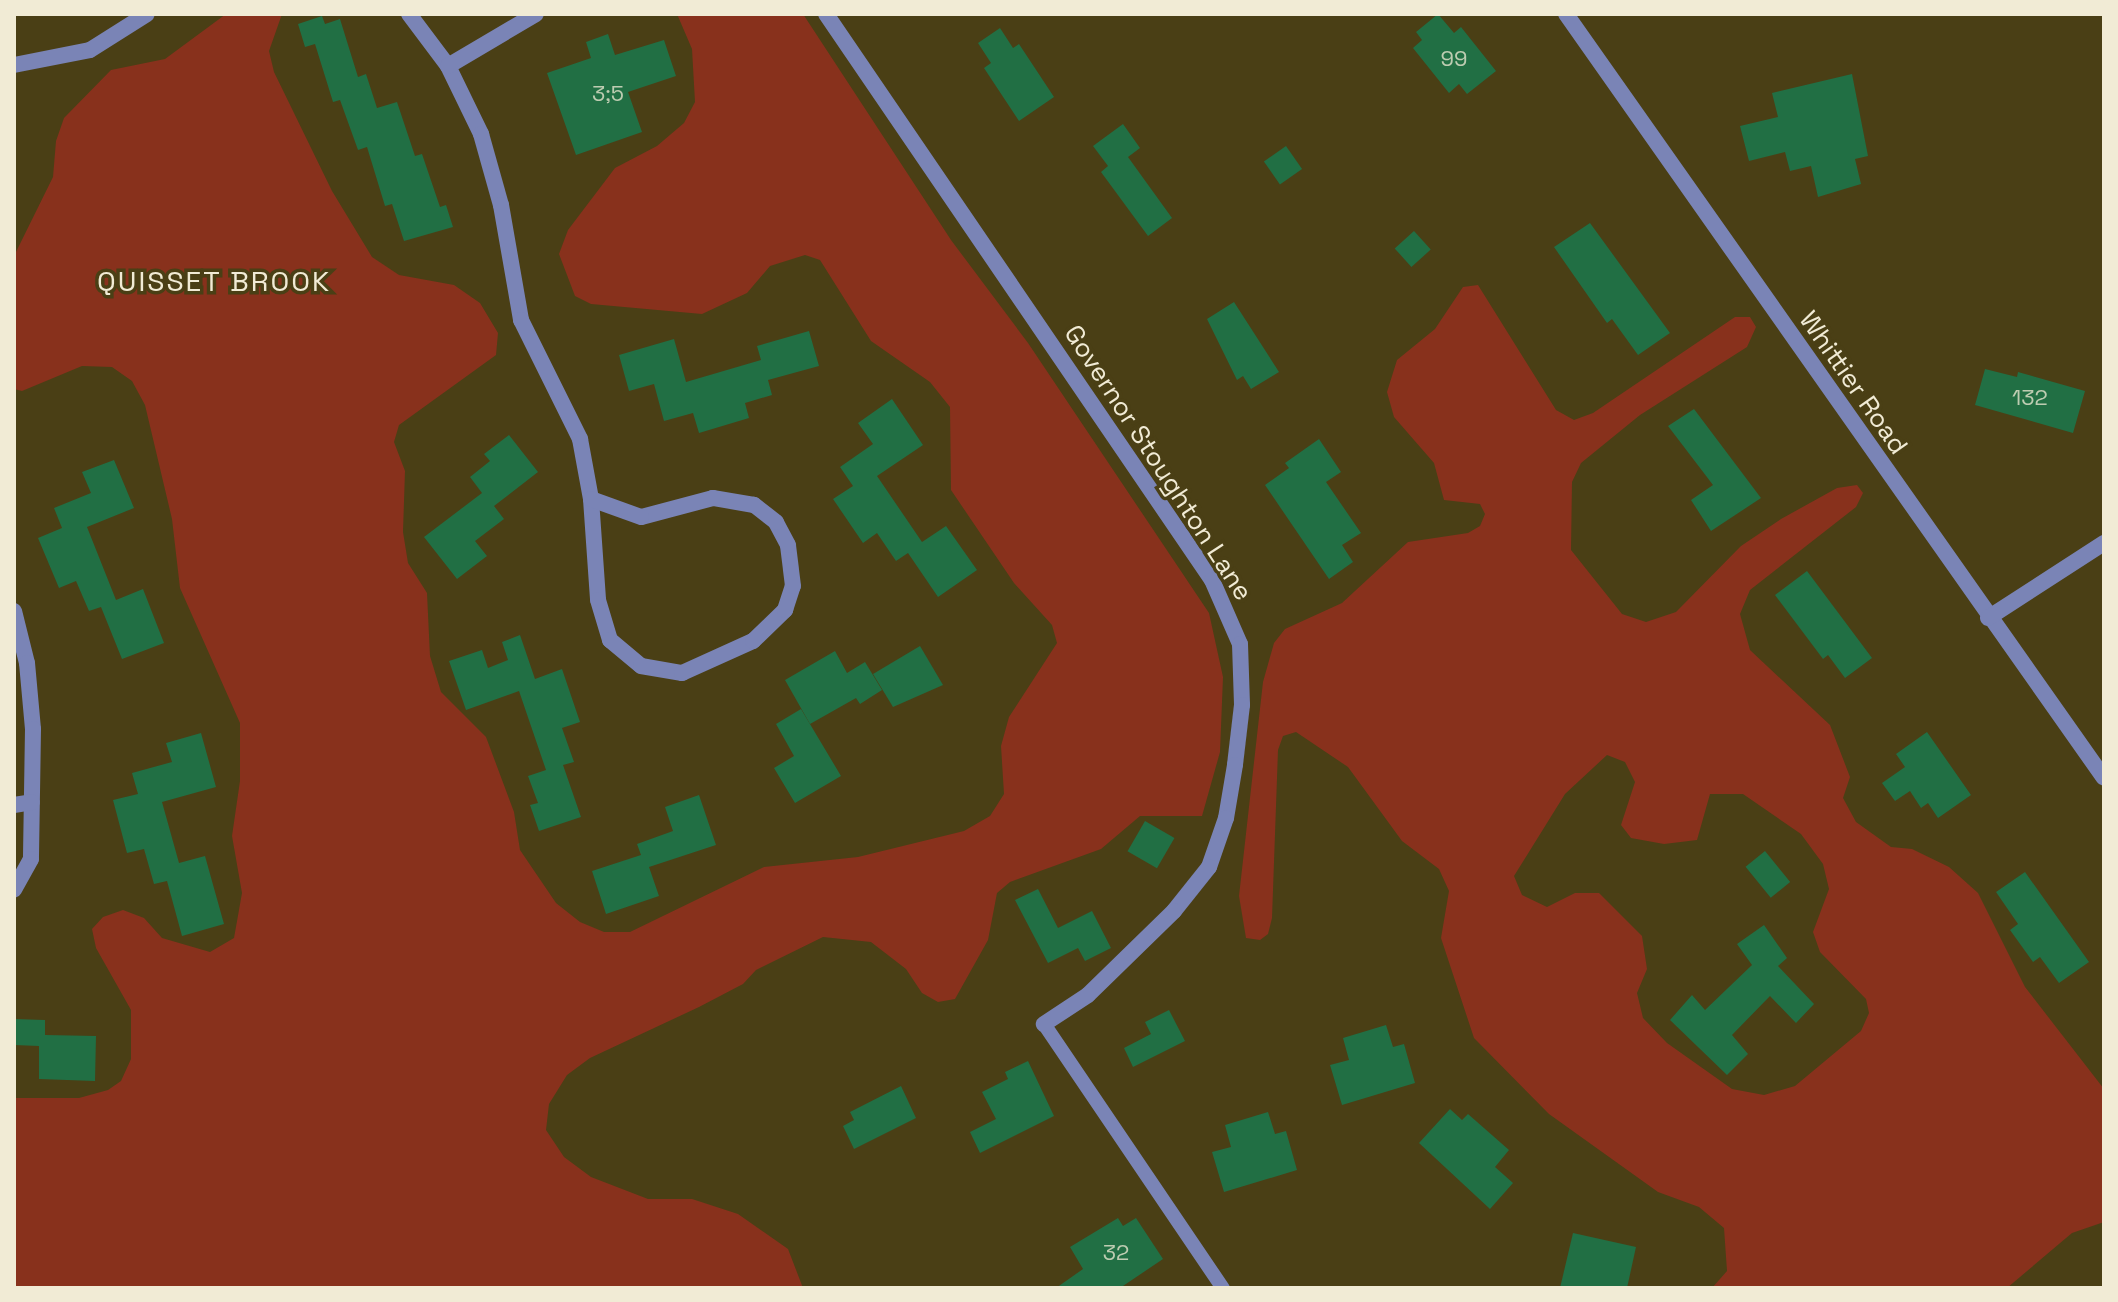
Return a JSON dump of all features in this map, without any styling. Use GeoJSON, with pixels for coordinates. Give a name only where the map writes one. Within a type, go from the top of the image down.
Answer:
{"type":"FeatureCollection","features":[{"type":"Feature","properties":{"kind":"street"},"geometry":{"type":"LineString","coordinates":[[14,65],[90,50],[147,14]]}},
{"type":"Feature","properties":{"kind":"street"},"geometry":{"type":"LineString","coordinates":[[409,14],[448,66],[489,157],[521,320],[574,422],[591,499],[604,629],[618,650],[641,666],[668,673],[695,670],[753,641],[785,610],[793,586],[792,559],[776,522],[754,505],[713,498],[641,517],[591,499]]}},
{"type":"Feature","properties":{"kind":"street"},"geometry":{"type":"LineString","coordinates":[[448,66],[536,14]]}},
{"type":"Feature","properties":{"kind":"street","name":"Governor Stoughton Lane"},"geometry":{"type":"LineString","coordinates":[[826,14],[1212,580],[1240,644],[1242,705],[1235,765],[1226,818],[1209,867],[1174,911],[1088,995],[1044,1024]]}},
{"type":"Feature","properties":{"kind":"street","name":"Whittier Road"},"geometry":{"type":"LineString","coordinates":[[1566,14],[1988,618],[2104,778]]}},
{"type":"Feature","properties":{"kind":"street"},"geometry":{"type":"LineString","coordinates":[[1988,618],[2104,543]]}},
{"type":"Feature","properties":{"kind":"street"},"geometry":{"type":"LineString","coordinates":[[14,611],[30,686],[32,802],[30,866],[14,890]]}},
{"type":"Feature","properties":{"kind":"street"},"geometry":{"type":"LineString","coordinates":[[14,805],[32,802]]}},
{"type":"Feature","properties":{"kind":"lane"},"geometry":{"type":"LineString","coordinates":[[1044,1024],[1223,1288]]}},
{"type":"Feature","properties":{"kind":"shaded area"},"geometry":{"type":"Polygon","coordinates":[[[226,14],[282,14],[269,51],[274,72],[332,191],[372,257],[399,275],[454,285],[480,303],[498,333],[496,355],[399,425],[394,442],[405,471],[403,532],[408,563],[427,593],[430,656],[441,692],[486,737],[514,812],[520,850],[556,903],[580,922],[604,932],[630,932],[764,867],[858,857],[964,831],[990,816],[1004,794],[1001,746],[1009,717],[1057,643],[1052,625],[1014,583],[951,490],[950,407],[930,382],[871,341],[820,260],[805,255],[770,266],[747,293],[702,314],[591,304],[575,296],[559,254],[568,230],[615,168],[657,146],[684,123],[695,102],[692,49],[677,14],[803,14],[951,240],[1028,343],[1209,613],[1223,677],[1220,752],[1202,816],[1140,816],[1101,849],[1010,882],[997,893],[988,940],[955,999],[938,1002],[922,993],[906,969],[871,942],[823,937],[756,970],[743,984],[699,1007],[590,1058],[567,1075],[549,1104],[546,1130],[564,1157],[591,1177],[648,1199],[692,1199],[738,1214],[788,1249],[803,1288],[14,1288],[14,1098],[79,1098],[108,1090],[121,1081],[131,1059],[131,1010],[96,948],[92,929],[103,917],[123,910],[144,918],[162,938],[210,952],[234,938],[242,893],[232,836],[240,781],[240,723],[180,588],[172,519],[145,405],[132,381],[112,367],[82,366],[22,391],[14,389],[14,256],[53,177],[56,141],[64,118],[111,70],[165,59],[226,14]]]}},
{"type":"Feature","properties":{"kind":"shaded area"},"geometry":{"type":"Polygon","coordinates":[[[1478,285],[1556,410],[1574,420],[1593,413],[1735,317],[1750,317],[1756,327],[1747,347],[1640,415],[1581,463],[1572,482],[1571,550],[1622,614],[1646,622],[1676,612],[1741,546],[1781,519],[1837,488],[1857,485],[1863,493],[1856,507],[1750,590],[1740,614],[1750,650],[1830,725],[1850,777],[1843,798],[1856,822],[1891,847],[1912,849],[1949,867],[1978,893],[2025,987],[2104,1089],[2104,1222],[2072,1233],[2007,1288],[1712,1288],[1727,1271],[1724,1228],[1699,1207],[1658,1192],[1549,1114],[1474,1038],[1441,938],[1449,891],[1439,869],[1402,841],[1348,767],[1296,732],[1283,736],[1278,750],[1272,918],[1268,934],[1260,940],[1246,938],[1239,896],[1263,682],[1274,643],[1285,629],[1342,603],[1408,542],[1468,533],[1480,526],[1485,514],[1480,504],[1444,500],[1434,463],[1394,417],[1387,392],[1397,360],[1435,329],[1463,287],[1478,285]],[[1607,755],[1565,794],[1514,876],[1522,895],[1547,907],[1575,893],[1599,893],[1642,936],[1647,969],[1637,993],[1643,1018],[1667,1043],[1732,1089],[1764,1095],[1795,1086],[1861,1031],[1869,1013],[1866,999],[1820,952],[1813,932],[1829,889],[1823,864],[1801,834],[1743,794],[1710,794],[1697,840],[1664,844],[1631,838],[1621,825],[1635,782],[1625,762],[1607,755]]]}},
{"type":"Feature","properties":{"kind":"building"},"geometry":{"type":"Polygon","coordinates":[[[1438,14],[1454,33],[1461,27],[1496,71],[1467,94],[1459,84],[1449,93],[1413,48],[1422,40],[1416,32],[1438,14]]]}},
{"type":"Feature","properties":{"kind":"building"},"geometry":{"type":"Polygon","coordinates":[[[322,16],[325,24],[340,19],[358,77],[366,74],[377,108],[397,102],[415,156],[422,154],[440,207],[446,205],[453,227],[404,241],[392,204],[385,206],[367,147],[358,150],[340,100],[333,102],[315,44],[305,47],[298,24],[322,16]]]}},
{"type":"Feature","properties":{"kind":"building"},"geometry":{"type":"Polygon","coordinates":[[[1000,28],[1013,48],[1019,44],[1054,97],[1019,121],[984,68],[991,63],[978,43],[1000,28]]]}},
{"type":"Feature","properties":{"kind":"building"},"geometry":{"type":"Polygon","coordinates":[[[608,34],[615,55],[664,40],[676,76],[628,92],[642,132],[576,155],[547,73],[591,58],[586,42],[608,34]]]}},
{"type":"Feature","properties":{"kind":"building"},"geometry":{"type":"Polygon","coordinates":[[[1852,74],[1868,156],[1855,159],[1861,184],[1818,197],[1811,166],[1790,171],[1785,152],[1749,161],[1740,126],[1778,117],[1772,93],[1852,74]]]}},
{"type":"Feature","properties":{"kind":"building"},"geometry":{"type":"Polygon","coordinates":[[[1123,124],[1140,148],[1128,157],[1172,218],[1148,236],[1101,172],[1108,166],[1093,146],[1123,124]]]}},
{"type":"Feature","properties":{"kind":"building"},"geometry":{"type":"Polygon","coordinates":[[[1286,146],[1302,169],[1280,184],[1264,161],[1286,146]]]}},
{"type":"Feature","properties":{"kind":"building"},"geometry":{"type":"Polygon","coordinates":[[[1590,223],[1670,333],[1638,355],[1612,319],[1607,323],[1554,247],[1590,223]]]}},
{"type":"Feature","properties":{"kind":"building"},"geometry":{"type":"Polygon","coordinates":[[[1414,231],[1431,250],[1411,267],[1395,248],[1414,231]]]}},
{"type":"Feature","properties":{"kind":"building"},"geometry":{"type":"Polygon","coordinates":[[[1234,302],[1279,372],[1251,389],[1243,376],[1237,380],[1207,319],[1234,302]]]}},
{"type":"Feature","properties":{"kind":"building"},"geometry":{"type":"Polygon","coordinates":[[[809,331],[819,366],[768,380],[772,395],[745,403],[749,418],[699,433],[693,413],[664,421],[654,384],[629,391],[619,355],[674,339],[686,382],[761,360],[757,346],[809,331]]]}},
{"type":"Feature","properties":{"kind":"building"},"geometry":{"type":"Polygon","coordinates":[[[1985,369],[2017,377],[2018,372],[2085,391],[2073,433],[1975,405],[1985,369]]]}},
{"type":"Feature","properties":{"kind":"building"},"geometry":{"type":"Polygon","coordinates":[[[892,399],[923,445],[877,476],[922,542],[946,526],[977,570],[938,597],[908,553],[896,561],[877,533],[863,543],[833,499],[853,486],[840,467],[873,444],[858,423],[892,399]]]}},
{"type":"Feature","properties":{"kind":"building"},"geometry":{"type":"Polygon","coordinates":[[[1694,409],[1761,498],[1711,531],[1691,500],[1713,485],[1668,426],[1694,409]]]}},
{"type":"Feature","properties":{"kind":"building"},"geometry":{"type":"Polygon","coordinates":[[[509,435],[538,472],[494,506],[504,519],[475,541],[487,556],[457,579],[424,537],[482,493],[470,477],[490,461],[484,454],[509,435]]]}},
{"type":"Feature","properties":{"kind":"building"},"geometry":{"type":"Polygon","coordinates":[[[1319,439],[1341,472],[1326,482],[1361,533],[1342,545],[1353,562],[1329,579],[1265,485],[1289,468],[1285,463],[1319,439]]]}},
{"type":"Feature","properties":{"kind":"building"},"geometry":{"type":"Polygon","coordinates":[[[114,460],[134,508],[87,527],[116,600],[143,589],[164,643],[122,659],[101,607],[89,611],[76,581],[59,588],[38,538],[62,528],[54,508],[91,493],[82,472],[114,460]]]}},
{"type":"Feature","properties":{"kind":"building"},"geometry":{"type":"Polygon","coordinates":[[[1807,571],[1872,658],[1845,678],[1828,655],[1823,659],[1775,595],[1807,571]]]}},
{"type":"Feature","properties":{"kind":"building"},"geometry":{"type":"Polygon","coordinates":[[[520,635],[535,679],[562,669],[580,722],[562,728],[574,762],[563,765],[581,817],[539,831],[530,805],[538,803],[528,776],[546,770],[519,691],[466,710],[449,661],[482,650],[488,668],[508,660],[502,642],[520,635]]]}},
{"type":"Feature","properties":{"kind":"building"},"geometry":{"type":"Polygon","coordinates":[[[920,646],[943,685],[893,707],[873,674],[920,646]]]}},
{"type":"Feature","properties":{"kind":"building"},"geometry":{"type":"Polygon","coordinates":[[[835,651],[847,673],[865,662],[882,690],[860,704],[856,698],[810,724],[785,680],[835,651]]]}},
{"type":"Feature","properties":{"kind":"building"},"geometry":{"type":"Polygon","coordinates":[[[801,709],[841,776],[795,803],[774,768],[794,756],[776,724],[801,709]]]}},
{"type":"Feature","properties":{"kind":"building"},"geometry":{"type":"Polygon","coordinates":[[[1927,732],[1971,795],[1938,818],[1928,803],[1921,808],[1910,791],[1895,801],[1882,783],[1905,767],[1896,754],[1927,732]]]}},
{"type":"Feature","properties":{"kind":"building"},"geometry":{"type":"Polygon","coordinates":[[[201,733],[216,787],[162,802],[179,863],[205,856],[224,924],[182,936],[167,881],[154,884],[144,849],[127,853],[113,800],[138,794],[132,773],[172,762],[166,743],[201,733]]]}},
{"type":"Feature","properties":{"kind":"building"},"geometry":{"type":"Polygon","coordinates":[[[699,795],[716,845],[649,867],[659,896],[606,914],[592,871],[641,855],[637,844],[673,831],[665,807],[699,795]]]}},
{"type":"Feature","properties":{"kind":"building"},"geometry":{"type":"Polygon","coordinates":[[[1145,821],[1174,838],[1157,868],[1128,851],[1145,821]]]}},
{"type":"Feature","properties":{"kind":"building"},"geometry":{"type":"Polygon","coordinates":[[[1765,851],[1790,882],[1771,898],[1746,867],[1765,851]]]}},
{"type":"Feature","properties":{"kind":"building"},"geometry":{"type":"Polygon","coordinates":[[[2025,872],[2089,962],[2059,983],[2040,957],[2033,962],[2010,930],[2018,924],[1996,892],[2025,872]]]}},
{"type":"Feature","properties":{"kind":"building"},"geometry":{"type":"Polygon","coordinates":[[[1038,889],[1058,928],[1092,911],[1111,948],[1085,961],[1078,948],[1048,963],[1015,900],[1038,889]]]}},
{"type":"Feature","properties":{"kind":"building"},"geometry":{"type":"Polygon","coordinates":[[[1764,925],[1787,958],[1778,966],[1814,1004],[1796,1023],[1770,996],[1732,1035],[1748,1054],[1727,1075],[1670,1020],[1692,995],[1705,1010],[1752,965],[1737,944],[1764,925]]]}},
{"type":"Feature","properties":{"kind":"building"},"geometry":{"type":"Polygon","coordinates":[[[1169,1010],[1185,1041],[1133,1067],[1124,1048],[1151,1034],[1145,1022],[1169,1010]]]}},
{"type":"Feature","properties":{"kind":"building"},"geometry":{"type":"Polygon","coordinates":[[[14,1019],[45,1020],[45,1035],[96,1036],[95,1081],[39,1079],[39,1046],[14,1045],[14,1019]]]}},
{"type":"Feature","properties":{"kind":"building"},"geometry":{"type":"Polygon","coordinates":[[[1386,1025],[1393,1047],[1404,1044],[1415,1083],[1342,1105],[1330,1065],[1349,1060],[1343,1038],[1386,1025]]]}},
{"type":"Feature","properties":{"kind":"building"},"geometry":{"type":"Polygon","coordinates":[[[1028,1061],[1054,1116],[980,1153],[970,1132],[996,1119],[982,1092],[1008,1079],[1005,1072],[1028,1061]]]}},
{"type":"Feature","properties":{"kind":"building"},"geometry":{"type":"Polygon","coordinates":[[[901,1086],[916,1118],[854,1149],[843,1126],[854,1120],[850,1112],[901,1086]]]}},
{"type":"Feature","properties":{"kind":"building"},"geometry":{"type":"Polygon","coordinates":[[[1450,1109],[1462,1120],[1468,1114],[1509,1150],[1495,1167],[1513,1183],[1490,1209],[1419,1143],[1450,1109]]]}},
{"type":"Feature","properties":{"kind":"building"},"geometry":{"type":"Polygon","coordinates":[[[1268,1112],[1275,1134],[1286,1131],[1297,1170],[1224,1192],[1212,1152],[1231,1147],[1225,1125],[1268,1112]]]}},
{"type":"Feature","properties":{"kind":"building"},"geometry":{"type":"Polygon","coordinates":[[[1118,1218],[1123,1226],[1136,1218],[1163,1259],[1120,1288],[1056,1288],[1083,1269],[1070,1247],[1118,1218]]]}},
{"type":"Feature","properties":{"kind":"building"},"geometry":{"type":"Polygon","coordinates":[[[1573,1233],[1636,1247],[1627,1288],[1560,1288],[1573,1233]]]}},
{"type":"Feature","properties":{"kind":"district","name":"QUISSET BROOK"},"geometry":{"type":"Point","coordinates":[214,281]}}]}
